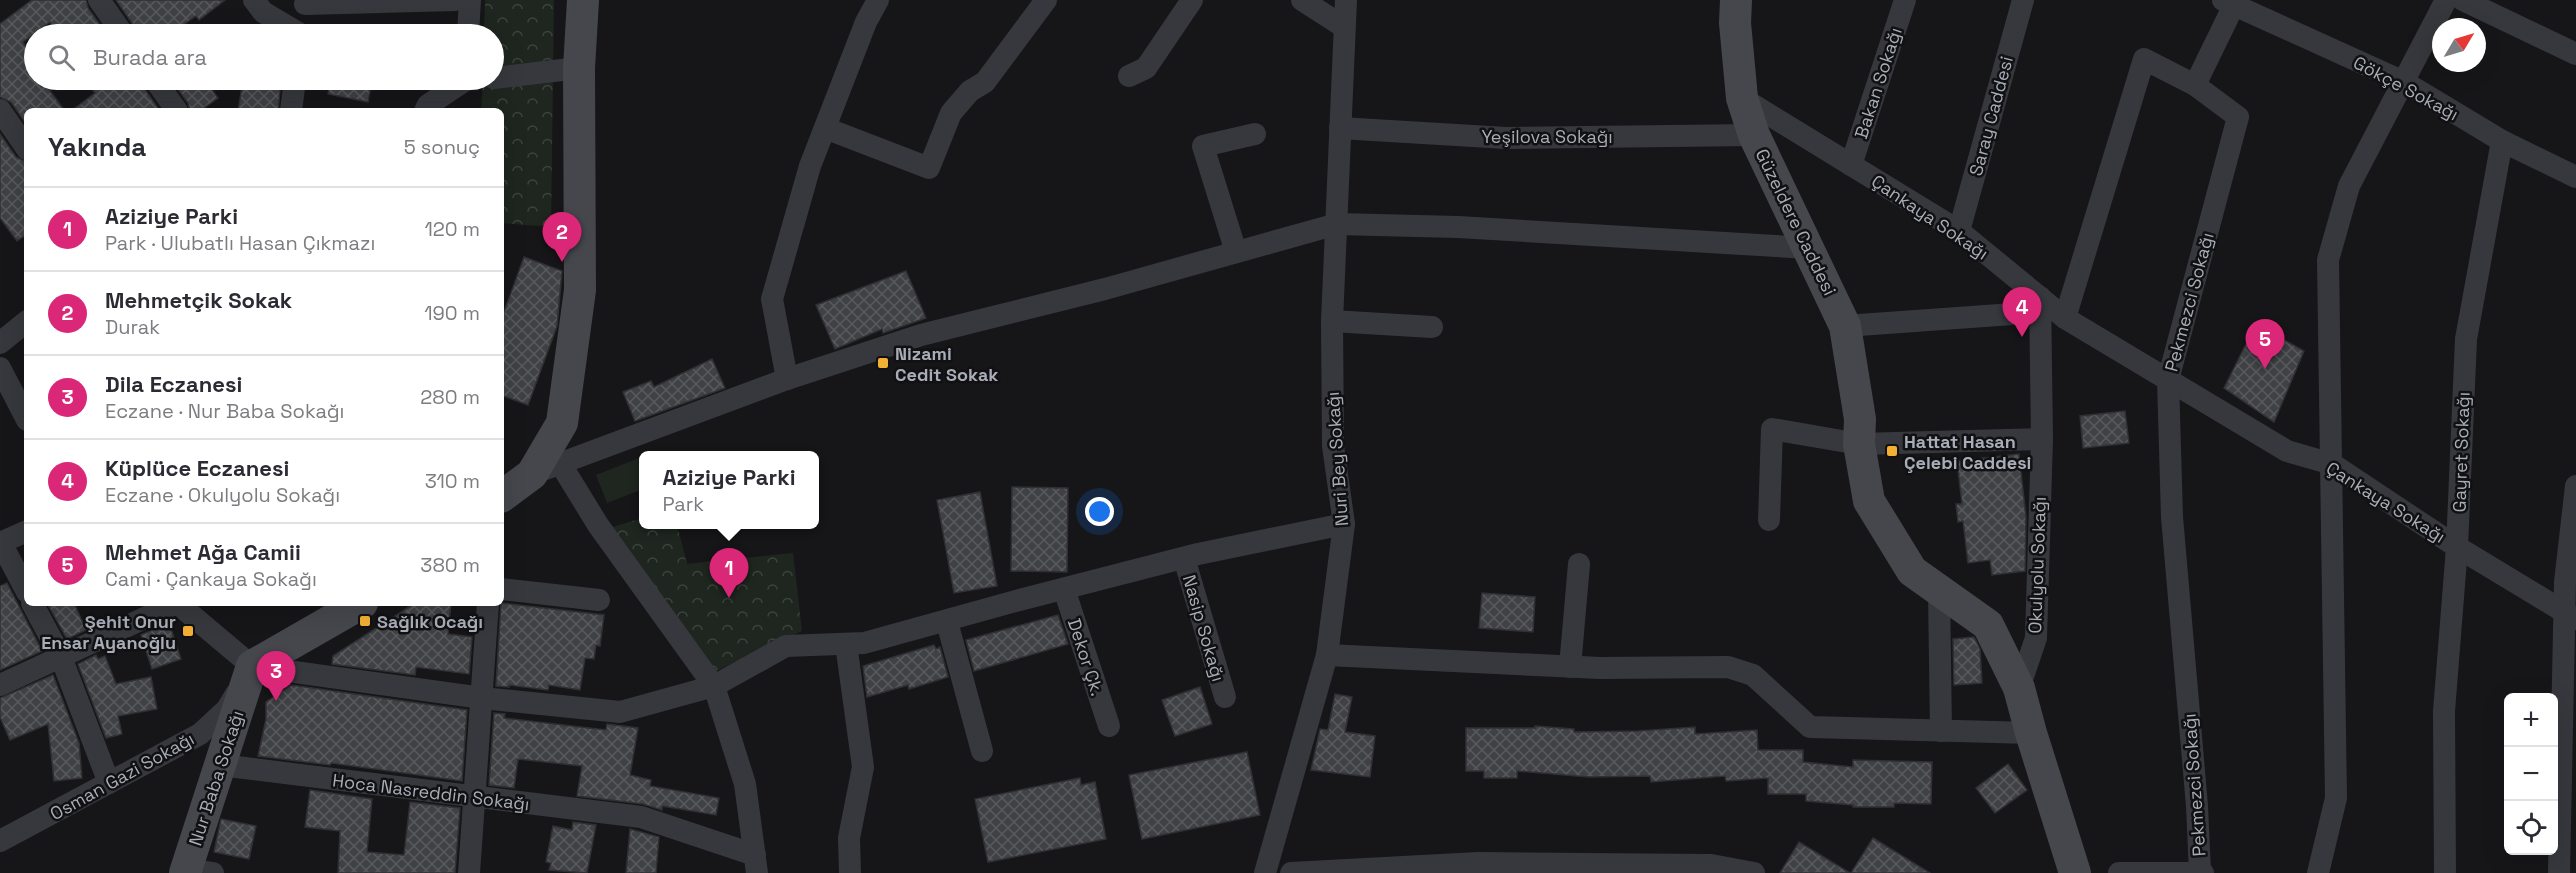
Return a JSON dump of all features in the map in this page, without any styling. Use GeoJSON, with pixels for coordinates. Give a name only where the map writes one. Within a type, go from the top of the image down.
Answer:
{"type":"FeatureCollection","features":[{"type":"Feature","properties":{"kind":"street"},"geometry":{"type":"LineString","coordinates":[[99,0],[116,24]]}},
{"type":"Feature","properties":{"kind":"street"},"geometry":{"type":"LineString","coordinates":[[254,0],[263,12],[284,24]]}},
{"type":"Feature","properties":{"kind":"street"},"geometry":{"type":"LineString","coordinates":[[302,24],[305,2],[455,0]]}},
{"type":"Feature","properties":{"kind":"street"},"geometry":{"type":"LineString","coordinates":[[469,24],[470,0]]}},
{"type":"Feature","properties":{"kind":"street"},"geometry":{"type":"LineString","coordinates":[[532,474],[562,423],[580,290],[579,68],[583,0]]}},
{"type":"Feature","properties":{"kind":"street"},"geometry":{"type":"LineString","coordinates":[[787,380],[772,299],[810,165],[866,22],[878,0]]}},
{"type":"Feature","properties":{"kind":"street"},"geometry":{"type":"LineString","coordinates":[[825,128],[929,168],[951,113],[970,92],[985,82],[1046,0]]}},
{"type":"Feature","properties":{"kind":"street"},"geometry":{"type":"LineString","coordinates":[[1129,76],[1146,68],[1192,0]]}},
{"type":"Feature","properties":{"kind":"street"},"geometry":{"type":"LineString","coordinates":[[1302,0],[1344,27]]}},
{"type":"Feature","properties":{"kind":"street","name":"Nuri Bey Sokağı"},"geometry":{"type":"LineString","coordinates":[[1265,873],[1327,655],[1344,524],[1333,446],[1332,321],[1346,0]]}},
{"type":"Feature","properties":{"kind":"street","name":"Bakan Sokağı"},"geometry":{"type":"LineString","coordinates":[[1851,165],[1905,0]]}},
{"type":"Feature","properties":{"kind":"street","name":"Saray Caddesi"},"geometry":{"type":"LineString","coordinates":[[1959,231],[2023,0]]}},
{"type":"Feature","properties":{"kind":"street"},"geometry":{"type":"LineString","coordinates":[[2318,873],[2336,798],[2328,260],[2349,186],[2446,0]]}},
{"type":"Feature","properties":{"kind":"street"},"geometry":{"type":"LineString","coordinates":[[2463,0],[2576,54]]}},
{"type":"Feature","properties":{"kind":"street","name":"Gökçe Sokağı"},"geometry":{"type":"LineString","coordinates":[[2195,85],[2228,2],[2404,82],[2502,141],[2576,177]]}},
{"type":"Feature","properties":{"kind":"street","name":"Güzeldere Caddesi"},"geometry":{"type":"LineString","coordinates":[[1741,8],[1742,98],[1754,135],[1845,326],[1860,419],[1859,444],[1869,501],[1912,571],[1988,625],[2019,688],[2075,873]]}},
{"type":"Feature","properties":{"kind":"street","name":"Pekmezci Sokağı"},"geometry":{"type":"LineString","coordinates":[[2065,318],[2144,59],[2195,85],[2238,117],[2169,380],[2172,517],[2198,806],[2201,873]]}},
{"type":"Feature","properties":{"kind":"street"},"geometry":{"type":"LineString","coordinates":[[504,77],[579,68]]}},
{"type":"Feature","properties":{"kind":"street"},"geometry":{"type":"LineString","coordinates":[[162,90],[175,108]]}},
{"type":"Feature","properties":{"kind":"street"},"geometry":{"type":"LineString","coordinates":[[291,108],[294,90]]}},
{"type":"Feature","properties":{"kind":"street"},"geometry":{"type":"LineString","coordinates":[[426,108],[453,90]]}},
{"type":"Feature","properties":{"kind":"street","name":"Çankaya Sokağı"},"geometry":{"type":"LineString","coordinates":[[1742,98],[1959,231],[2040,304],[2287,451],[2332,464],[2457,547],[2570,615]]}},
{"type":"Feature","properties":{"kind":"street"},"geometry":{"type":"LineString","coordinates":[[0,110],[24,144]]}},
{"type":"Feature","properties":{"kind":"street","name":"Yeşilova Sokağı"},"geometry":{"type":"LineString","coordinates":[[1341,128],[1506,138],[1754,135]]}},
{"type":"Feature","properties":{"kind":"street"},"geometry":{"type":"LineString","coordinates":[[1236,252],[1203,146],[1256,134]]}},
{"type":"Feature","properties":{"kind":"street","name":"Gayret Sokağı"},"geometry":{"type":"LineString","coordinates":[[2445,873],[2444,711],[2457,547],[2466,339],[2502,141]]}},
{"type":"Feature","properties":{"kind":"street"},"geometry":{"type":"LineString","coordinates":[[504,495],[532,474],[560,463],[787,380],[921,335],[1105,289],[1337,224],[1458,227],[1809,248]]}},
{"type":"Feature","properties":{"kind":"street"},"geometry":{"type":"LineString","coordinates":[[1845,326],[2040,304]]}},
{"type":"Feature","properties":{"kind":"street","name":"Okulyolu Sokağı"},"geometry":{"type":"LineString","coordinates":[[2019,688],[2036,638],[2042,439],[2040,304]]}},
{"type":"Feature","properties":{"kind":"street"},"geometry":{"type":"LineString","coordinates":[[1332,321],[1432,327]]}},
{"type":"Feature","properties":{"kind":"street"},"geometry":{"type":"LineString","coordinates":[[0,343],[24,323]]}},
{"type":"Feature","properties":{"kind":"street"},"geometry":{"type":"LineString","coordinates":[[0,368],[24,414]]}},
{"type":"Feature","properties":{"kind":"street"},"geometry":{"type":"LineString","coordinates":[[1769,520],[1772,429],[1859,444],[2042,439]]}},
{"type":"Feature","properties":{"kind":"street"},"geometry":{"type":"LineString","coordinates":[[560,463],[598,525],[714,686],[745,784],[756,864]]}},
{"type":"Feature","properties":{"kind":"street"},"geometry":{"type":"LineString","coordinates":[[2559,873],[2570,615],[2565,582],[2576,486]]}},
{"type":"Feature","properties":{"kind":"street"},"geometry":{"type":"LineString","coordinates":[[181,606],[252,666],[482,698],[620,712],[714,686],[786,646],[864,644],[1184,558],[1344,524]]}},
{"type":"Feature","properties":{"kind":"street"},"geometry":{"type":"LineString","coordinates":[[24,532],[1,543],[24,586]]}},
{"type":"Feature","properties":{"kind":"street","name":"Nasip Sokağı"},"geometry":{"type":"LineString","coordinates":[[1184,558],[1225,697]]}},
{"type":"Feature","properties":{"kind":"street"},"geometry":{"type":"LineString","coordinates":[[1570,667],[1579,564]]}},
{"type":"Feature","properties":{"kind":"street"},"geometry":{"type":"LineString","coordinates":[[504,589],[599,600]]}},
{"type":"Feature","properties":{"kind":"street","name":"Dekor Çk."},"geometry":{"type":"LineString","coordinates":[[1064,589],[1109,726]]}},
{"type":"Feature","properties":{"kind":"street"},"geometry":{"type":"LineString","coordinates":[[1939,591],[1941,731]]}},
{"type":"Feature","properties":{"kind":"street"},"geometry":{"type":"LineString","coordinates":[[35,606],[61,657],[109,783]]}},
{"type":"Feature","properties":{"kind":"street"},"geometry":{"type":"LineString","coordinates":[[0,685],[171,606]]}},
{"type":"Feature","properties":{"kind":"street"},"geometry":{"type":"LineString","coordinates":[[252,666],[357,606]]}},
{"type":"Feature","properties":{"kind":"street"},"geometry":{"type":"LineString","coordinates":[[469,873],[488,606]]}},
{"type":"Feature","properties":{"kind":"street"},"geometry":{"type":"LineString","coordinates":[[947,622],[982,751]]}},
{"type":"Feature","properties":{"kind":"street"},"geometry":{"type":"LineString","coordinates":[[846,644],[863,767],[849,838],[850,873]]}},
{"type":"Feature","properties":{"kind":"street"},"geometry":{"type":"LineString","coordinates":[[1327,655],[1570,667],[1728,667],[1753,675],[1810,727],[2031,733]]}},
{"type":"Feature","properties":{"kind":"street","name":"Nur Baba Sokağı"},"geometry":{"type":"LineString","coordinates":[[195,872],[220,765],[252,666]]}},
{"type":"Feature","properties":{"kind":"street","name":"Osman Gazi Sokağı"},"geometry":{"type":"LineString","coordinates":[[0,841],[200,734],[227,709],[252,666]]}},
{"type":"Feature","properties":{"kind":"street","name":"Hoca Nasreddin Sokağı"},"geometry":{"type":"LineString","coordinates":[[220,765],[641,817],[756,864]]}},
{"type":"Feature","properties":{"kind":"street"},"geometry":{"type":"LineString","coordinates":[[1291,873],[1478,863],[1712,865],[1754,873]]}},
{"type":"Feature","properties":{"kind":"street"},"geometry":{"type":"LineString","coordinates":[[2119,873],[2201,873]]}},
{"type":"Feature","properties":{"kind":"green space"},"geometry":{"type":"Polygon","coordinates":[[[485,0],[554,0],[551,227],[504,223],[504,108],[481,108],[482,90],[504,90],[504,24],[484,24],[485,0]]]}},
{"type":"Feature","properties":{"kind":"green space"},"geometry":{"type":"Polygon","coordinates":[[[639,458],[639,491],[607,503],[596,475],[639,458]]]}},
{"type":"Feature","properties":{"kind":"green space"},"geometry":{"type":"Polygon","coordinates":[[[639,519],[639,529],[678,529],[687,564],[793,553],[802,631],[714,672],[609,528],[639,519]]]}},
{"type":"Feature","properties":{"kind":"building"},"geometry":{"type":"Polygon","coordinates":[[[32,0],[86,0],[88,8],[99,24],[52,24],[50,22],[24,24],[24,90],[49,90],[63,108],[24,108],[24,121],[11,102],[0,97],[0,24],[32,0]]]}},
{"type":"Feature","properties":{"kind":"building"},"geometry":{"type":"Polygon","coordinates":[[[116,0],[225,0],[199,20],[196,16],[184,24],[133,24],[116,0]]]}},
{"type":"Feature","properties":{"kind":"building"},"geometry":{"type":"Polygon","coordinates":[[[93,90],[145,90],[158,108],[75,108],[95,93],[93,90]]]}},
{"type":"Feature","properties":{"kind":"building"},"geometry":{"type":"Polygon","coordinates":[[[178,90],[212,90],[218,98],[204,108],[189,108],[178,90]]]}},
{"type":"Feature","properties":{"kind":"building"},"geometry":{"type":"Polygon","coordinates":[[[241,90],[280,90],[278,108],[238,108],[241,90]]]}},
{"type":"Feature","properties":{"kind":"building"},"geometry":{"type":"Polygon","coordinates":[[[329,90],[370,90],[368,102],[328,94],[329,90]]]}},
{"type":"Feature","properties":{"kind":"building"},"geometry":{"type":"Polygon","coordinates":[[[0,134],[16,157],[24,161],[24,236],[17,241],[0,218],[0,134]]]}},
{"type":"Feature","properties":{"kind":"building"},"geometry":{"type":"Polygon","coordinates":[[[524,257],[562,271],[557,326],[528,405],[504,396],[504,312],[524,257]]]}},
{"type":"Feature","properties":{"kind":"building"},"geometry":{"type":"Polygon","coordinates":[[[906,271],[926,318],[883,333],[882,329],[835,349],[816,305],[906,271]]]}},
{"type":"Feature","properties":{"kind":"building"},"geometry":{"type":"Polygon","coordinates":[[[2256,324],[2304,351],[2274,422],[2224,388],[2256,324]]]}},
{"type":"Feature","properties":{"kind":"building"},"geometry":{"type":"Polygon","coordinates":[[[712,359],[725,388],[635,421],[623,392],[651,381],[654,387],[712,359]]]}},
{"type":"Feature","properties":{"kind":"building"},"geometry":{"type":"Polygon","coordinates":[[[2125,411],[2129,443],[2083,448],[2080,416],[2125,411]]]}},
{"type":"Feature","properties":{"kind":"building"},"geometry":{"type":"Polygon","coordinates":[[[2019,454],[2026,517],[2025,571],[1992,575],[1990,560],[1968,563],[1963,521],[1958,522],[1956,504],[1962,504],[1957,461],[2019,454]]]}},
{"type":"Feature","properties":{"kind":"building"},"geometry":{"type":"Polygon","coordinates":[[[1012,487],[1068,488],[1067,572],[1011,571],[1012,487]]]}},
{"type":"Feature","properties":{"kind":"building"},"geometry":{"type":"Polygon","coordinates":[[[980,492],[997,586],[954,593],[937,500],[980,492]]]}},
{"type":"Feature","properties":{"kind":"building"},"geometry":{"type":"Polygon","coordinates":[[[7,583],[42,651],[0,670],[0,586],[7,583]]]}},
{"type":"Feature","properties":{"kind":"building"},"geometry":{"type":"Polygon","coordinates":[[[1482,593],[1535,597],[1533,632],[1479,628],[1482,593]]]}},
{"type":"Feature","properties":{"kind":"building"},"geometry":{"type":"Polygon","coordinates":[[[504,603],[604,615],[600,646],[596,645],[594,659],[585,658],[580,690],[549,685],[548,690],[509,685],[509,687],[496,686],[501,606],[504,606],[504,603]]]}},
{"type":"Feature","properties":{"kind":"building"},"geometry":{"type":"Polygon","coordinates":[[[49,606],[75,606],[86,630],[67,639],[49,606]]]}},
{"type":"Feature","properties":{"kind":"building"},"geometry":{"type":"Polygon","coordinates":[[[410,606],[451,606],[448,634],[472,637],[469,674],[416,667],[415,675],[332,664],[333,656],[410,606]]]}},
{"type":"Feature","properties":{"kind":"building"},"geometry":{"type":"Polygon","coordinates":[[[1058,615],[1068,644],[974,671],[966,640],[1058,615]]]}},
{"type":"Feature","properties":{"kind":"building"},"geometry":{"type":"Polygon","coordinates":[[[169,623],[181,659],[152,669],[141,635],[169,623]]]}},
{"type":"Feature","properties":{"kind":"building"},"geometry":{"type":"Polygon","coordinates":[[[1974,637],[1980,649],[1982,683],[1954,685],[1953,639],[1974,637]]]}},
{"type":"Feature","properties":{"kind":"building"},"geometry":{"type":"Polygon","coordinates":[[[934,645],[936,649],[940,647],[948,677],[909,689],[908,685],[867,697],[863,666],[934,645]]]}},
{"type":"Feature","properties":{"kind":"building"},"geometry":{"type":"Polygon","coordinates":[[[96,655],[98,659],[105,656],[116,684],[151,677],[157,709],[118,716],[122,734],[106,738],[78,664],[96,655]]]}},
{"type":"Feature","properties":{"kind":"building"},"geometry":{"type":"Polygon","coordinates":[[[53,675],[79,743],[82,778],[54,781],[48,724],[10,740],[0,717],[0,698],[53,675]]]}},
{"type":"Feature","properties":{"kind":"building"},"geometry":{"type":"Polygon","coordinates":[[[291,685],[467,710],[462,781],[331,763],[330,765],[258,756],[266,719],[266,702],[291,685]]]}},
{"type":"Feature","properties":{"kind":"building"},"geometry":{"type":"Polygon","coordinates":[[[1200,687],[1212,724],[1175,736],[1162,700],[1200,687]]]}},
{"type":"Feature","properties":{"kind":"building"},"geometry":{"type":"Polygon","coordinates":[[[1335,694],[1352,697],[1345,732],[1375,736],[1370,777],[1311,770],[1320,729],[1328,730],[1335,694]]]}},
{"type":"Feature","properties":{"kind":"building"},"geometry":{"type":"Polygon","coordinates":[[[494,713],[505,714],[504,718],[606,730],[607,724],[638,728],[630,775],[651,780],[650,786],[719,798],[716,815],[662,806],[662,810],[643,804],[577,796],[582,766],[518,759],[514,788],[489,785],[494,713]]]}},
{"type":"Feature","properties":{"kind":"building"},"geometry":{"type":"Polygon","coordinates":[[[1535,726],[1574,729],[1574,732],[1695,727],[1695,734],[1757,730],[1758,750],[1803,750],[1803,762],[1853,767],[1853,760],[1932,762],[1931,804],[1894,803],[1894,807],[1853,807],[1853,805],[1806,801],[1806,794],[1768,794],[1768,778],[1726,781],[1725,776],[1651,782],[1650,776],[1589,777],[1517,771],[1517,778],[1484,778],[1484,771],[1466,771],[1466,728],[1535,728],[1535,726]]]}},
{"type":"Feature","properties":{"kind":"building"},"geometry":{"type":"Polygon","coordinates":[[[1247,752],[1260,815],[1142,839],[1129,775],[1247,752]]]}},
{"type":"Feature","properties":{"kind":"building"},"geometry":{"type":"Polygon","coordinates":[[[2008,764],[2027,790],[1995,813],[1976,788],[2008,764]]]}},
{"type":"Feature","properties":{"kind":"building"},"geometry":{"type":"Polygon","coordinates":[[[1080,778],[1081,785],[1095,782],[1106,839],[988,862],[975,799],[1080,778]]]}},
{"type":"Feature","properties":{"kind":"building"},"geometry":{"type":"Polygon","coordinates":[[[310,790],[372,799],[367,852],[404,855],[410,802],[460,808],[455,873],[338,873],[340,831],[305,827],[310,790]]]}},
{"type":"Feature","properties":{"kind":"building"},"geometry":{"type":"Polygon","coordinates":[[[221,819],[256,826],[249,859],[214,852],[221,819]]]}},
{"type":"Feature","properties":{"kind":"building"},"geometry":{"type":"Polygon","coordinates":[[[573,822],[596,825],[587,873],[549,870],[551,863],[546,862],[553,826],[572,830],[573,822]]]}},
{"type":"Feature","properties":{"kind":"building"},"geometry":{"type":"Polygon","coordinates":[[[630,829],[659,837],[656,873],[626,873],[630,829]]]}},
{"type":"Feature","properties":{"kind":"building"},"geometry":{"type":"Polygon","coordinates":[[[1873,838],[1930,873],[1851,873],[1873,838]]]}},
{"type":"Feature","properties":{"kind":"building"},"geometry":{"type":"Polygon","coordinates":[[[1799,842],[1850,873],[1780,873],[1799,842]]]}},
{"type":"Feature","properties":{"kind":"place","name":"Mehmetçik Sokak"},"geometry":{"type":"Point","coordinates":[562,262]}},
{"type":"Feature","properties":{"kind":"place","name":"Küplüce Eczanesi"},"geometry":{"type":"Point","coordinates":[2022,337]}},
{"type":"Feature","properties":{"kind":"place","name":"Nizami Cedit Sokak"},"geometry":{"type":"Point","coordinates":[883,363]}},
{"type":"Feature","properties":{"kind":"place","name":"Mehmet Ağa Camii"},"geometry":{"type":"Point","coordinates":[2265,369]}},
{"type":"Feature","properties":{"kind":"place","name":"Hattat Hasan Çelebi Caddesi"},"geometry":{"type":"Point","coordinates":[1892,451]}},
{"type":"Feature","properties":{"kind":"place","name":"Aziziye Parki"},"geometry":{"type":"Point","coordinates":[729,598]}},
{"type":"Feature","properties":{"kind":"place","name":"Sağlık Ocağı"},"geometry":{"type":"Point","coordinates":[365,621]}},
{"type":"Feature","properties":{"kind":"place","name":"Şehit Onur Ensar Ayanoğlu"},"geometry":{"type":"Point","coordinates":[188,631]}},
{"type":"Feature","properties":{"kind":"place","name":"Dila Eczanesi"},"geometry":{"type":"Point","coordinates":[276,701]}}]}
